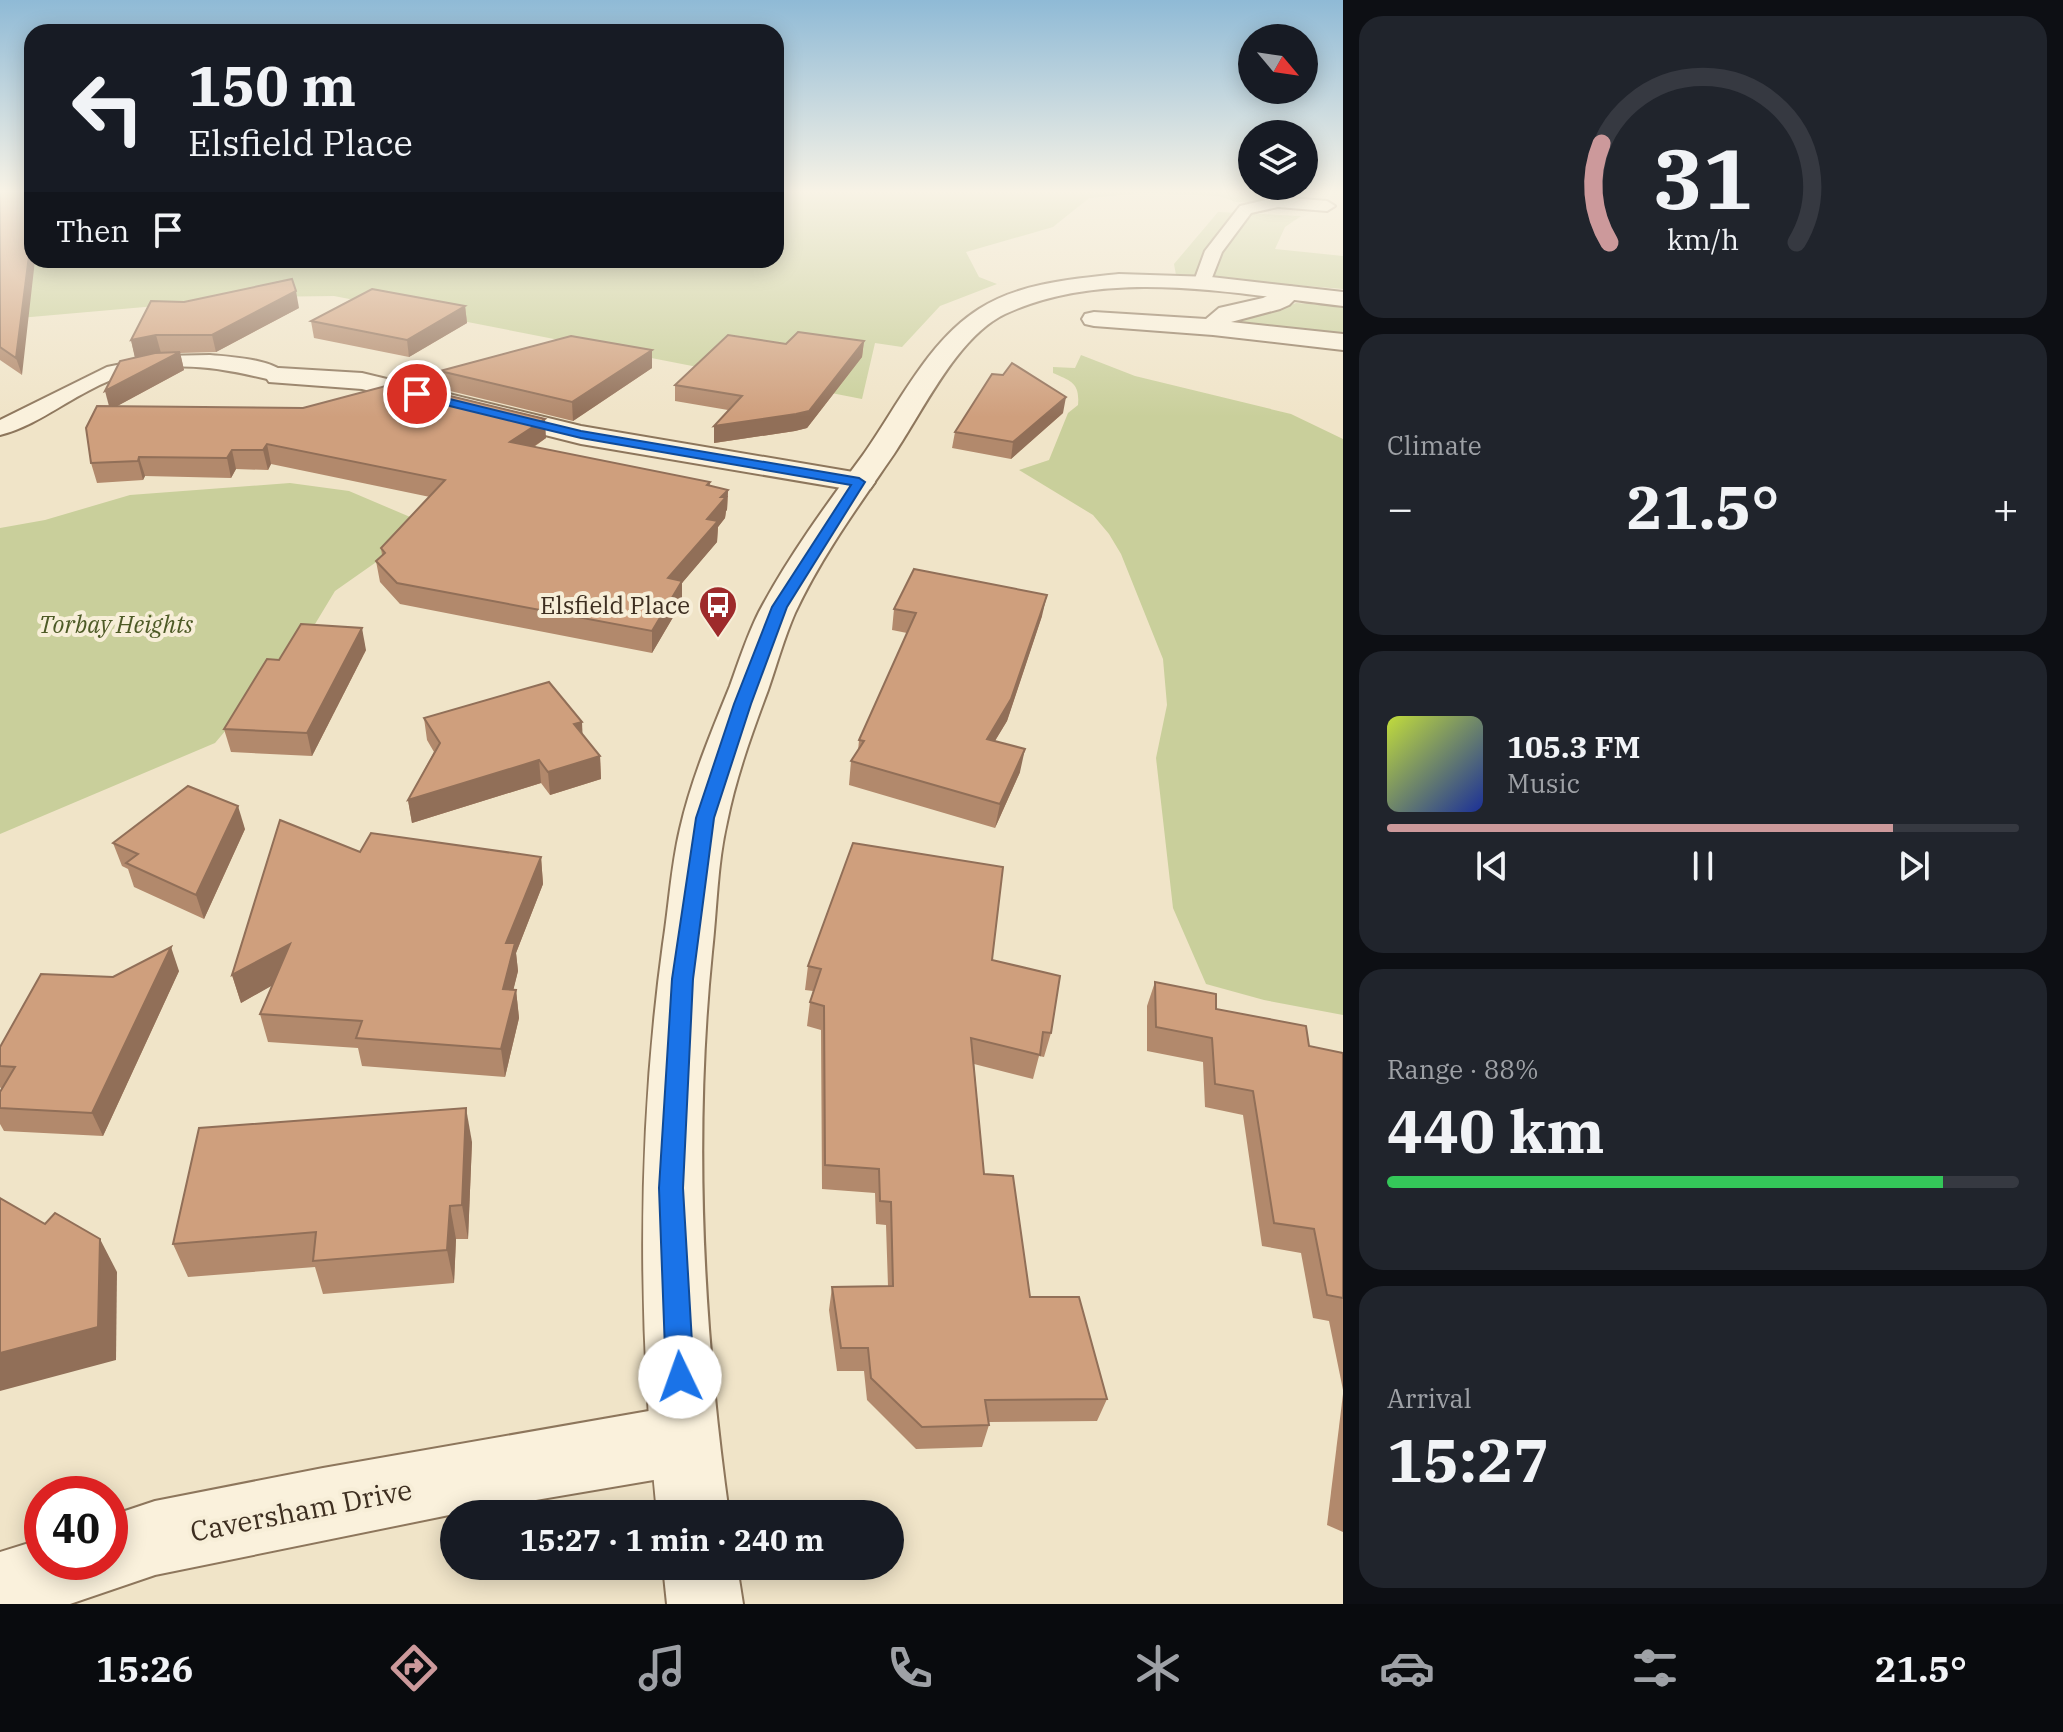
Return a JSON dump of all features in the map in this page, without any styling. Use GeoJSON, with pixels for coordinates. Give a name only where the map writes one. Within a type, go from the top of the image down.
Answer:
{"type":"FeatureCollection","features":[{"type":"Feature","properties":{"kind":"street"},"geometry":{"type":"LineString","coordinates":[[691,1500],[683,1440],[671,1188],[683,979],[705,818],[780,607],[859,482],[969,326],[993,311],[1057,290],[1093,285],[1202,284],[1343,299]]}},
{"type":"Feature","properties":{"kind":"street"},"geometry":{"type":"LineString","coordinates":[[1213,327],[1215,321],[1230,313],[1280,302],[1289,293]]}},
{"type":"Feature","properties":{"kind":"street"},"geometry":{"type":"LineString","coordinates":[[1094,319],[1213,327],[1343,342]]}},
{"type":"Feature","properties":{"kind":"street"},"geometry":{"type":"LineString","coordinates":[[279,376],[362,381],[581,435],[859,482]]}},
{"type":"Feature","properties":{"kind":"street","name":"Caversham Drive"},"geometry":{"type":"LineString","coordinates":[[128,1547],[155,1538],[323,1504],[683,1440]]}},
{"type":"Feature","properties":{"kind":"street"},"geometry":{"type":"LineString","coordinates":[[0,1590],[30,1580]]}},
{"type":"Feature","properties":{"kind":"street"},"geometry":{"type":"LineString","coordinates":[[702,1580],[705,1604]]}},
{"type":"Feature","properties":{"kind":"lane"},"geometry":{"type":"LineString","coordinates":[[1202,284],[1208,267]]}},
{"type":"Feature","properties":{"kind":"lane"},"geometry":{"type":"LineString","coordinates":[[0,428],[42,410],[95,379],[127,368],[162,363],[255,366],[279,376]]}},
{"type":"Feature","properties":{"kind":"green space"},"geometry":{"type":"Polygon","coordinates":[[[2,267],[974,267],[979,277],[997,284],[940,306],[902,347],[875,343],[862,399],[334,296],[258,297],[8,319],[2,267]]]}},
{"type":"Feature","properties":{"kind":"green space"},"geometry":{"type":"Polygon","coordinates":[[[1175,267],[1343,267],[1343,289],[1176,275],[1175,267]]]}},
{"type":"Feature","properties":{"kind":"green space"},"geometry":{"type":"Polygon","coordinates":[[[1296,303],[1343,306],[1343,338],[1229,326],[1234,318],[1278,310],[1296,303]]]}},
{"type":"Feature","properties":{"kind":"green space"},"geometry":{"type":"Polygon","coordinates":[[[1081,355],[1135,376],[1291,414],[1343,439],[1343,1015],[1264,1000],[1206,984],[1173,908],[1156,758],[1167,705],[1163,659],[1121,554],[1109,534],[1093,515],[1019,470],[1049,460],[1068,413],[1078,405],[1076,387],[1053,373],[1053,367],[1075,368],[1081,355]]]}},
{"type":"Feature","properties":{"kind":"green space","name":"Torbay Heights"},"geometry":{"type":"Polygon","coordinates":[[[290,483],[349,491],[429,525],[335,591],[312,629],[215,743],[0,834],[0,528],[45,520],[130,495],[290,483]]]}},
{"type":"Feature","properties":{"kind":"building"},"geometry":{"type":"Polygon","coordinates":[[[0,267],[24,267],[27,268],[16,358],[0,347],[0,267]]]}},
{"type":"Feature","properties":{"kind":"building"},"geometry":{"type":"Polygon","coordinates":[[[292,279],[296,291],[212,335],[156,335],[131,340],[151,301],[184,302],[292,279]]]}},
{"type":"Feature","properties":{"kind":"building"},"geometry":{"type":"Polygon","coordinates":[[[372,289],[465,306],[407,340],[311,321],[372,289]]]}},
{"type":"Feature","properties":{"kind":"building"},"geometry":{"type":"Polygon","coordinates":[[[798,332],[864,341],[809,411],[714,426],[742,396],[675,385],[728,335],[786,344],[798,332]]]}},
{"type":"Feature","properties":{"kind":"building"},"geometry":{"type":"Polygon","coordinates":[[[571,336],[652,350],[572,402],[440,371],[571,336]]]}},
{"type":"Feature","properties":{"kind":"building"},"geometry":{"type":"Polygon","coordinates":[[[180,352],[105,391],[120,361],[155,353],[180,352]]]}},
{"type":"Feature","properties":{"kind":"building"},"geometry":{"type":"Polygon","coordinates":[[[1012,363],[1066,397],[1013,442],[955,432],[992,374],[1003,375],[1012,363]]]}},
{"type":"Feature","properties":{"kind":"building"},"geometry":{"type":"Polygon","coordinates":[[[397,383],[545,419],[510,442],[710,482],[707,485],[728,490],[721,497],[726,497],[707,519],[718,521],[668,578],[682,581],[652,631],[397,583],[376,561],[385,553],[381,548],[445,480],[267,444],[263,450],[232,450],[227,458],[139,457],[138,461],[91,463],[86,428],[97,406],[303,408],[397,383]]]}},
{"type":"Feature","properties":{"kind":"building"},"geometry":{"type":"Polygon","coordinates":[[[914,569],[1047,595],[1011,699],[987,739],[1025,749],[1000,804],[851,761],[864,741],[859,740],[916,613],[894,609],[914,569]]]}},
{"type":"Feature","properties":{"kind":"building"},"geometry":{"type":"Polygon","coordinates":[[[301,624],[362,628],[307,733],[224,729],[267,659],[279,660],[301,624]]]}},
{"type":"Feature","properties":{"kind":"building"},"geometry":{"type":"Polygon","coordinates":[[[549,682],[582,722],[574,724],[600,756],[548,772],[539,760],[408,800],[440,743],[424,718],[549,682]]]}},
{"type":"Feature","properties":{"kind":"building"},"geometry":{"type":"Polygon","coordinates":[[[188,786],[238,806],[196,895],[126,863],[138,854],[113,843],[188,786]]]}},
{"type":"Feature","properties":{"kind":"building"},"geometry":{"type":"Polygon","coordinates":[[[280,820],[360,852],[371,833],[541,857],[506,943],[515,943],[503,989],[516,990],[501,1049],[356,1038],[362,1021],[260,1014],[290,944],[232,975],[280,820]]]}},
{"type":"Feature","properties":{"kind":"building"},"geometry":{"type":"Polygon","coordinates":[[[853,843],[1003,867],[992,960],[1060,976],[1051,1033],[1043,1032],[1040,1055],[971,1038],[984,1174],[1013,1176],[1030,1297],[1079,1297],[1107,1399],[985,1400],[989,1425],[922,1427],[871,1378],[868,1348],[841,1348],[832,1287],[893,1286],[891,1202],[880,1201],[879,1169],[825,1165],[824,1006],[810,1002],[821,969],[808,966],[853,843]]]}},
{"type":"Feature","properties":{"kind":"building"},"geometry":{"type":"Polygon","coordinates":[[[171,947],[92,1113],[0,1108],[0,1092],[15,1067],[0,1066],[0,1047],[41,974],[113,977],[171,947]]]}},
{"type":"Feature","properties":{"kind":"building"},"geometry":{"type":"Polygon","coordinates":[[[1155,982],[1216,994],[1216,1009],[1306,1026],[1309,1046],[1343,1053],[1343,1298],[1327,1295],[1314,1229],[1274,1223],[1253,1091],[1215,1084],[1212,1038],[1156,1027],[1155,982]]]}},
{"type":"Feature","properties":{"kind":"building"},"geometry":{"type":"Polygon","coordinates":[[[466,1108],[462,1205],[450,1206],[447,1250],[313,1261],[316,1232],[173,1244],[199,1128],[466,1108]]]}},
{"type":"Feature","properties":{"kind":"building"},"geometry":{"type":"Polygon","coordinates":[[[0,1198],[45,1224],[55,1213],[100,1239],[98,1327],[0,1353],[0,1198]]]}},
{"type":"Feature","properties":{"kind":"place","name":"Elsfield Place"},"geometry":{"type":"Point","coordinates":[718,639]}},
{"type":"Feature","properties":{"kind":"route"},"geometry":{"type":"LineString","coordinates":[[417,394],[581,435],[859,482],[780,607],[705,818],[683,979],[671,1188],[680,1377]]}}]}
